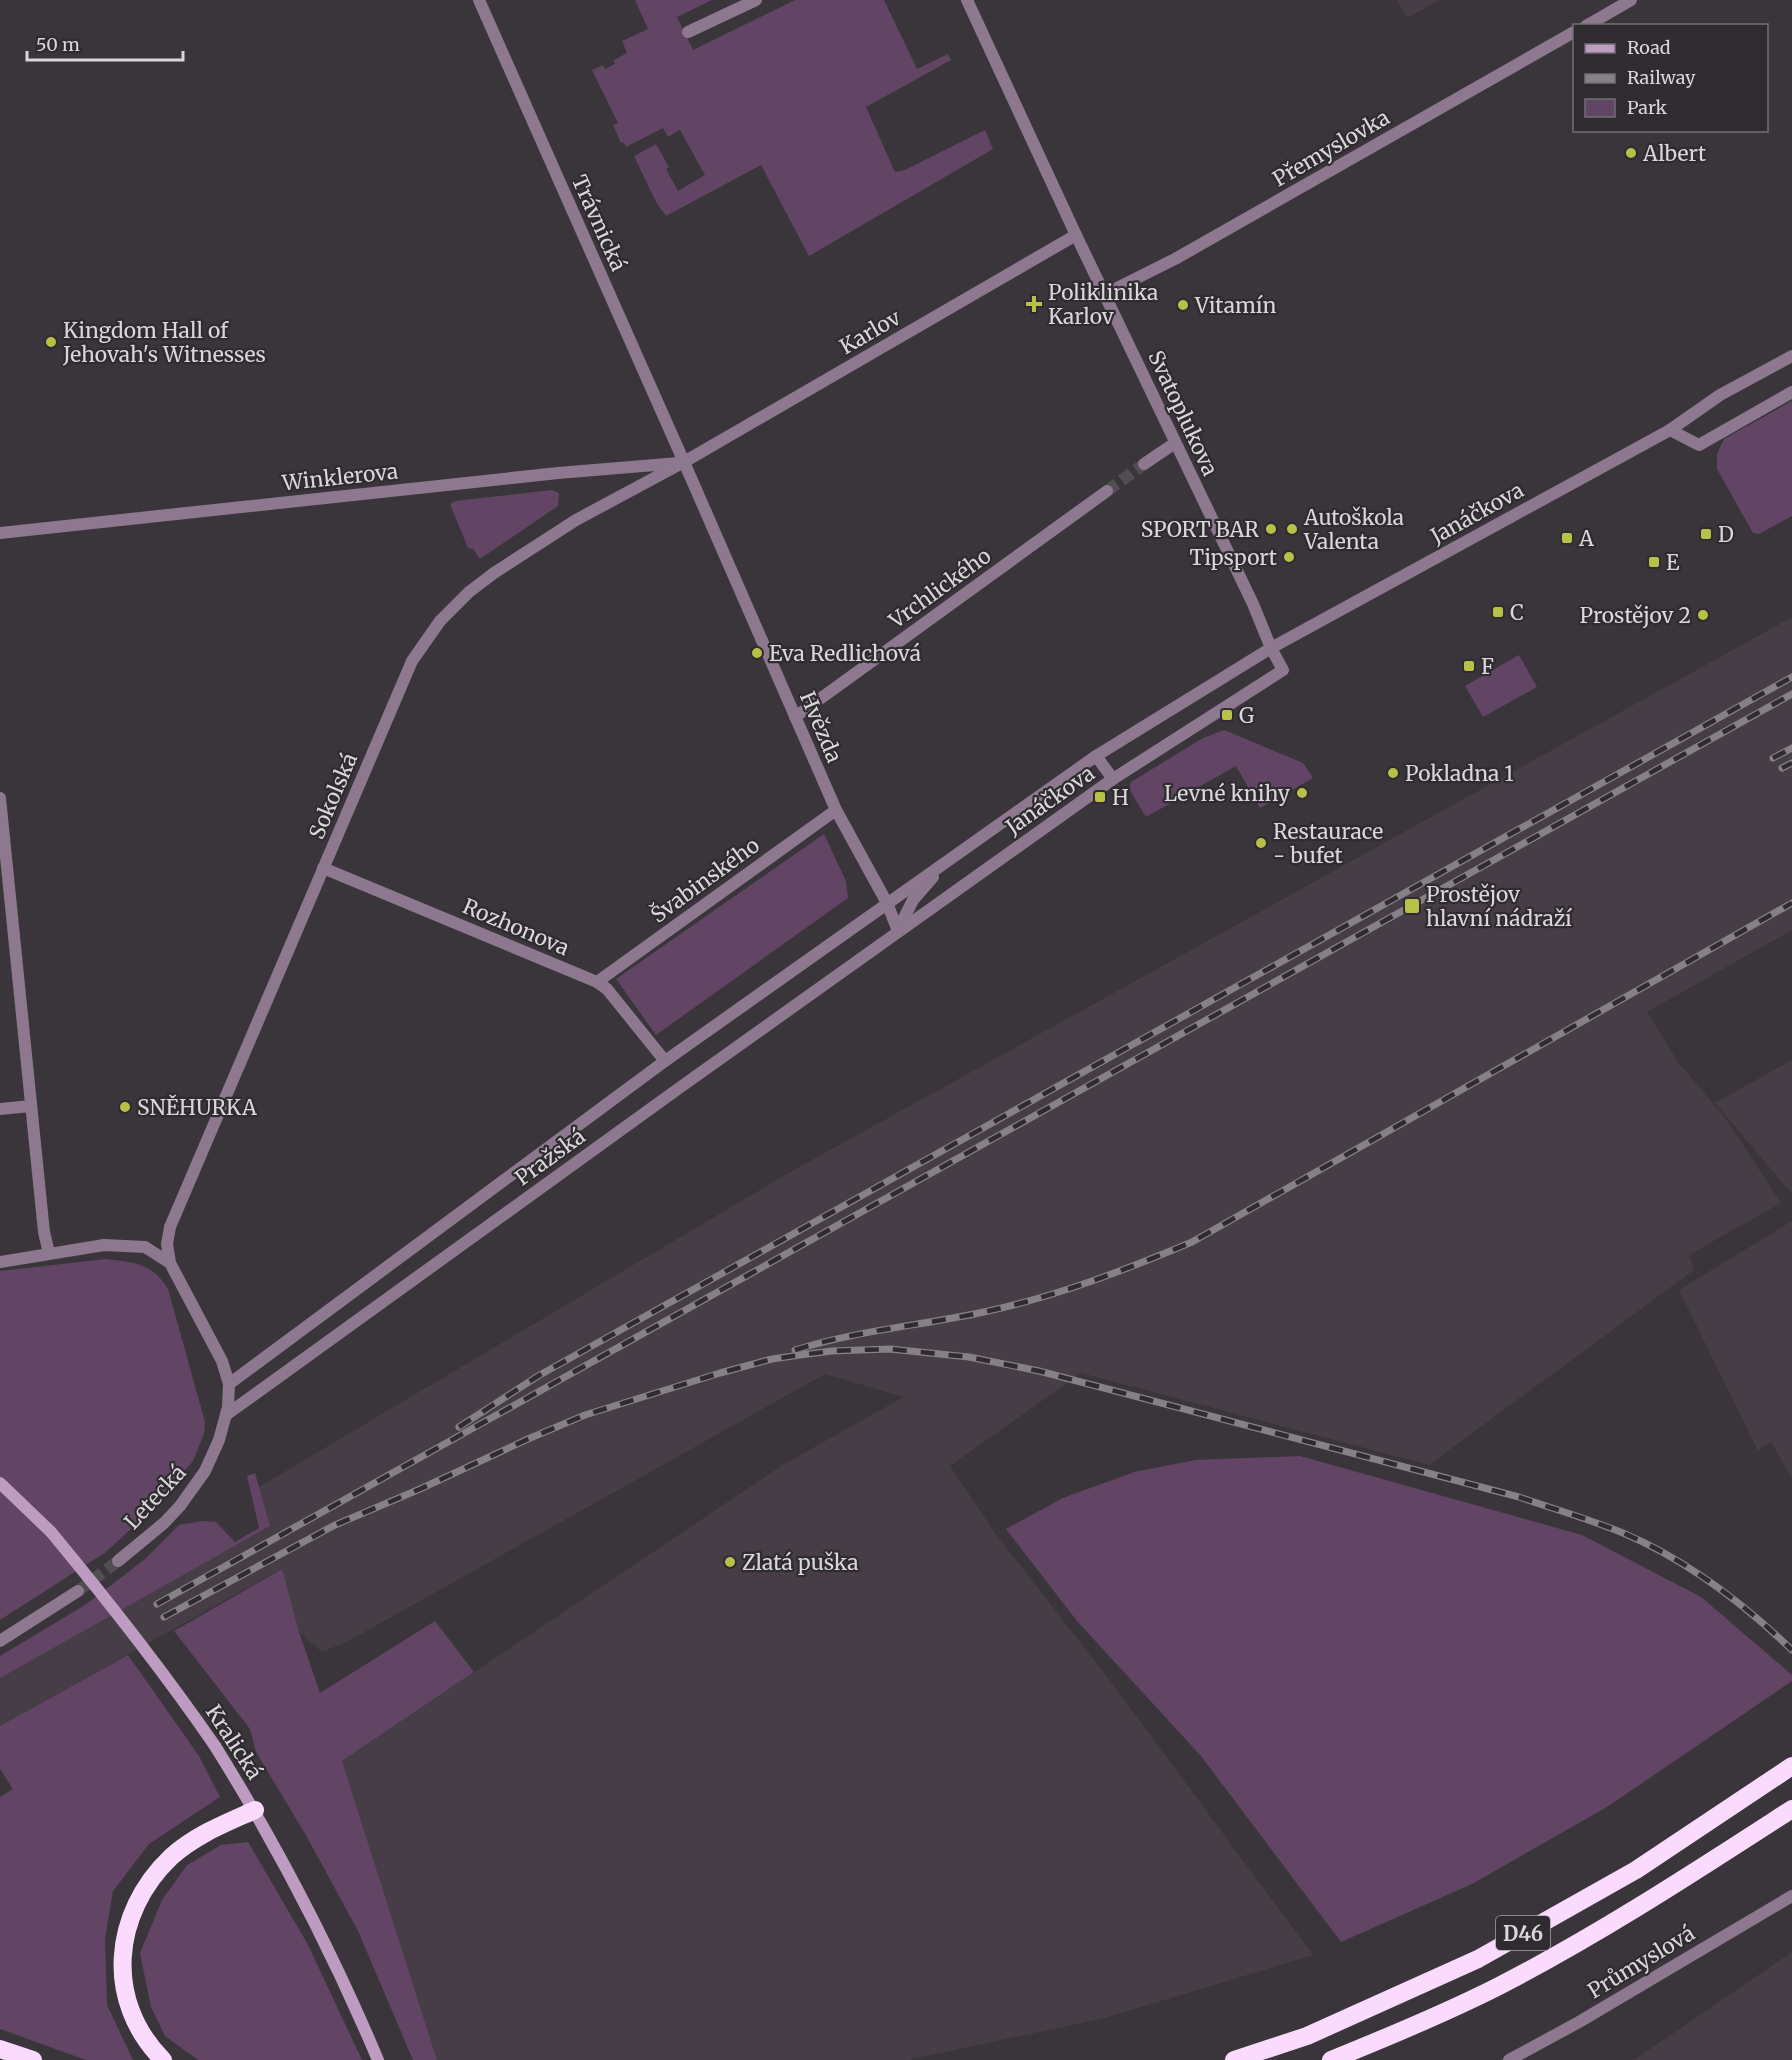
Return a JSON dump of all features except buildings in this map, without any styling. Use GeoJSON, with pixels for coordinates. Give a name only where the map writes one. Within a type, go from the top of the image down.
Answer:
{"type":"FeatureCollection","features":[{"type":"Feature","properties":{"kind":"highway","name":"D46"},"geometry":{"type":"LineString","coordinates":[[1234,2060],[1307,2036],[1478,1959],[1636,1870],[1792,1766]]}},
{"type":"Feature","properties":{"kind":"highway","name":"D46"},"geometry":{"type":"LineString","coordinates":[[1331,2060],[1406,2029],[1499,1986],[1655,1898],[1792,1809]]}},
{"type":"Feature","properties":{"kind":"highway"},"geometry":{"type":"LineString","coordinates":[[163,2060],[142,2035],[127,2001],[122,1964],[129,1923],[147,1886],[172,1857],[203,1834],[255,1810]]}},
{"type":"Feature","properties":{"kind":"highway"},"geometry":{"type":"LineString","coordinates":[[0,2049],[33,2060]]}},
{"type":"Feature","properties":{"kind":"main road","name":"Kralická"},"geometry":{"type":"LineString","coordinates":[[0,1483],[51,1532],[110,1603],[153,1658],[215,1746],[255,1810],[325,1941],[378,2060]]}},
{"type":"Feature","properties":{"kind":"street","name":"Trávnická"},"geometry":{"type":"LineString","coordinates":[[479,0],[684,462]]}},
{"type":"Feature","properties":{"kind":"street"},"geometry":{"type":"LineString","coordinates":[[688,32],[756,0]]}},
{"type":"Feature","properties":{"kind":"street","name":"Svatoplukova"},"geometry":{"type":"LineString","coordinates":[[967,0],[1272,648]]}},
{"type":"Feature","properties":{"kind":"street"},"geometry":{"type":"LineString","coordinates":[[1589,24],[1631,0]]}},
{"type":"Feature","properties":{"kind":"street","name":"Přemyslovka"},"geometry":{"type":"LineString","coordinates":[[1105,294],[1175,259],[1573,33]]}},
{"type":"Feature","properties":{"kind":"street","name":"Karlov"},"geometry":{"type":"LineString","coordinates":[[684,462],[1076,235]]}},
{"type":"Feature","properties":{"kind":"street","name":"Janáčkova"},"geometry":{"type":"LineString","coordinates":[[665,1061],[1096,756],[1272,648],[1670,430],[1720,395],[1792,356]]}},
{"type":"Feature","properties":{"kind":"street"},"geometry":{"type":"LineString","coordinates":[[1670,430],[1699,445],[1792,392]]}},
{"type":"Feature","properties":{"kind":"street"},"geometry":{"type":"LineString","coordinates":[[1144,464],[1175,443]]}},
{"type":"Feature","properties":{"kind":"street","name":"Winklerova"},"geometry":{"type":"LineString","coordinates":[[0,533],[546,474],[684,462]]}},
{"type":"Feature","properties":{"kind":"street","name":"Hvězda"},"geometry":{"type":"LineString","coordinates":[[684,462],[836,810],[887,903],[898,931]]}},
{"type":"Feature","properties":{"kind":"street","name":"Sokolská"},"geometry":{"type":"LineString","coordinates":[[170,1263],[167,1244],[170,1227],[412,661],[440,621],[468,592],[576,519],[684,462]]}},
{"type":"Feature","properties":{"kind":"street","name":"Vrchlického"},"geometry":{"type":"LineString","coordinates":[[795,717],[1107,491]]}},
{"type":"Feature","properties":{"kind":"street","name":"Janáčkova"},"geometry":{"type":"LineString","coordinates":[[898,931],[1113,779],[1284,670],[1272,648]]}},
{"type":"Feature","properties":{"kind":"street"},"geometry":{"type":"LineString","coordinates":[[1096,756],[1113,779]]}},
{"type":"Feature","properties":{"kind":"street"},"geometry":{"type":"LineString","coordinates":[[0,798],[44,1232],[49,1252]]}},
{"type":"Feature","properties":{"kind":"street","name":"Švabinského"},"geometry":{"type":"LineString","coordinates":[[597,981],[836,810]]}},
{"type":"Feature","properties":{"kind":"street","name":"Janáčkova"},"geometry":{"type":"LineString","coordinates":[[898,931],[913,900],[950,859]]}},
{"type":"Feature","properties":{"kind":"street","name":"Rozhonova"},"geometry":{"type":"LineString","coordinates":[[323,868],[597,981],[607,989],[665,1061]]}},
{"type":"Feature","properties":{"kind":"street","name":"Pražská"},"geometry":{"type":"LineString","coordinates":[[226,1415],[898,931]]}},
{"type":"Feature","properties":{"kind":"street","name":"Pražská"},"geometry":{"type":"LineString","coordinates":[[229,1384],[665,1061]]}},
{"type":"Feature","properties":{"kind":"street"},"geometry":{"type":"LineString","coordinates":[[0,1109],[31,1106]]}},
{"type":"Feature","properties":{"kind":"street"},"geometry":{"type":"LineString","coordinates":[[0,1262],[49,1252],[104,1245],[139,1245],[159,1254],[170,1263],[222,1361],[229,1384]]}},
{"type":"Feature","properties":{"kind":"street","name":"Letecká"},"geometry":{"type":"LineString","coordinates":[[118,1562],[164,1523],[195,1486],[213,1455],[226,1415],[229,1384]]}},
{"type":"Feature","properties":{"kind":"street"},"geometry":{"type":"LineString","coordinates":[[0,1641],[78,1591]]}},
{"type":"Feature","properties":{"kind":"street","name":"Průmyslová"},"geometry":{"type":"LineString","coordinates":[[1509,2060],[1579,2022],[1792,1896]]}},
{"type":"Feature","properties":{"kind":"shaded area"},"geometry":{"type":"Polygon","coordinates":[[[1397,0],[1440,0],[1407,18],[1397,0]]]}},
{"type":"Feature","properties":{"kind":"shaded area"},"geometry":{"type":"Polygon","coordinates":[[[1792,617],[1792,930],[1647,1012],[1678,1062],[1727,1120],[1781,1203],[1689,1255],[1694,1270],[1429,1465],[1081,1373],[950,1466],[996,1534],[1111,1682],[1313,1955],[1105,2018],[908,2060],[437,2060],[342,1761],[784,1464],[904,1397],[825,1374],[347,1642],[322,1652],[299,1632],[281,1569],[0,1726],[0,1675],[269,1527],[259,1487],[785,1175],[1792,617]]]}},
{"type":"Feature","properties":{"kind":"shaded area"},"geometry":{"type":"Polygon","coordinates":[[[1792,1060],[1792,1194],[1715,1103],[1792,1060]]]}},
{"type":"Feature","properties":{"kind":"shaded area"},"geometry":{"type":"Polygon","coordinates":[[[1792,1221],[1792,1478],[1771,1442],[1758,1451],[1679,1290],[1792,1221]]]}},
{"type":"Feature","properties":{"kind":"shaded area"},"geometry":{"type":"Polygon","coordinates":[[[1792,1952],[1792,2060],[1634,2060],[1792,1952]]]}},
{"type":"Feature","properties":{"kind":"green space"},"geometry":{"type":"Polygon","coordinates":[[[635,0],[712,0],[677,17],[693,50],[795,0],[884,0],[917,69],[948,54],[951,60],[866,107],[895,172],[905,170],[985,130],[993,149],[809,256],[761,165],[666,216],[656,202],[634,156],[656,144],[669,167],[666,169],[678,191],[705,175],[680,130],[668,137],[663,128],[626,147],[623,142],[621,143],[613,125],[618,123],[592,70],[603,65],[605,69],[615,64],[614,60],[627,53],[622,41],[648,29],[635,0]]]}},
{"type":"Feature","properties":{"kind":"green space"},"geometry":{"type":"Polygon","coordinates":[[[1792,401],[1792,516],[1759,534],[1753,533],[1717,469],[1717,454],[1724,439],[1792,401]]]}},
{"type":"Feature","properties":{"kind":"green space"},"geometry":{"type":"Polygon","coordinates":[[[552,490],[559,493],[558,506],[480,559],[473,549],[468,548],[450,504],[456,501],[552,490]]]}},
{"type":"Feature","properties":{"kind":"green space"},"geometry":{"type":"Polygon","coordinates":[[[1519,655],[1537,687],[1483,717],[1465,686],[1519,655]]]}},
{"type":"Feature","properties":{"kind":"green space"},"geometry":{"type":"Polygon","coordinates":[[[1224,730],[1303,763],[1313,778],[1260,808],[1236,766],[1146,817],[1129,789],[1131,782],[1203,738],[1224,730]]]}},
{"type":"Feature","properties":{"kind":"green space"},"geometry":{"type":"Polygon","coordinates":[[[824,834],[846,881],[848,898],[656,1035],[616,979],[824,834]]]}},
{"type":"Feature","properties":{"kind":"green space"},"geometry":{"type":"Polygon","coordinates":[[[106,1259],[142,1265],[155,1273],[168,1289],[205,1422],[204,1434],[193,1461],[146,1515],[106,1552],[0,1620],[0,1271],[106,1259]]]}},
{"type":"Feature","properties":{"kind":"green space"},"geometry":{"type":"Polygon","coordinates":[[[1300,1456],[1582,1535],[1701,1597],[1792,1675],[1792,1681],[1607,1807],[1472,1884],[1341,1942],[1201,1756],[1077,1621],[1006,1529],[1063,1498],[1134,1472],[1196,1460],[1300,1456]]]}},
{"type":"Feature","properties":{"kind":"green space"},"geometry":{"type":"Polygon","coordinates":[[[255,1473],[270,1526],[0,1678],[0,1656],[85,1605],[144,1560],[179,1525],[203,1521],[216,1522],[235,1542],[259,1528],[247,1476],[255,1473]]]}},
{"type":"Feature","properties":{"kind":"green space"},"geometry":{"type":"Polygon","coordinates":[[[282,1569],[299,1632],[320,1693],[435,1621],[474,1672],[342,1761],[437,2060],[413,2060],[358,1931],[307,1837],[256,1752],[250,1729],[174,1631],[282,1569]]]}},
{"type":"Feature","properties":{"kind":"green space"},"geometry":{"type":"Polygon","coordinates":[[[128,1655],[199,1756],[220,1797],[149,1844],[113,1891],[105,1939],[107,2005],[133,2060],[86,2060],[0,2029],[0,1797],[13,1789],[0,1769],[0,1726],[128,1655]]]}},
{"type":"Feature","properties":{"kind":"green space"},"geometry":{"type":"Polygon","coordinates":[[[248,1842],[307,1943],[362,2060],[198,2060],[165,2036],[151,2007],[140,1953],[162,1900],[187,1865],[221,1845],[248,1842]]]}},
{"type":"Feature","properties":{"kind":"tunnel"},"geometry":{"type":"LineString","coordinates":[[1107,491],[1144,464]]}},
{"type":"Feature","properties":{"kind":"tunnel"},"geometry":{"type":"LineString","coordinates":[[78,1591],[118,1561]]}},
{"type":"Feature","properties":{"kind":"railway"},"geometry":{"type":"LineString","coordinates":[[459,1427],[538,1376],[1792,677]]}},
{"type":"Feature","properties":{"kind":"railway"},"geometry":{"type":"LineString","coordinates":[[157,1604],[1792,694]]}},
{"type":"Feature","properties":{"kind":"railway"},"geometry":{"type":"LineString","coordinates":[[1773,758],[1792,748]]}},
{"type":"Feature","properties":{"kind":"railway"},"geometry":{"type":"LineString","coordinates":[[1782,768],[1792,763]]}},
{"type":"Feature","properties":{"kind":"railway"},"geometry":{"type":"LineString","coordinates":[[795,1350],[863,1333],[979,1313],[1033,1300],[1114,1273],[1192,1242],[1792,903]]}},
{"type":"Feature","properties":{"kind":"railway"},"geometry":{"type":"LineString","coordinates":[[164,1617],[335,1525],[585,1415],[772,1359],[832,1351],[890,1349],[969,1357],[1039,1371],[1519,1497],[1571,1514],[1623,1533],[1692,1569],[1734,1599],[1792,1650]]}},
{"type":"Feature","properties":{"kind":"place","name":"Albert"},"geometry":{"type":"Point","coordinates":[1631,153]}},
{"type":"Feature","properties":{"kind":"place","name":"Poliklinika Karlov"},"geometry":{"type":"Point","coordinates":[1034,304]}},
{"type":"Feature","properties":{"kind":"place","name":"Vitamín"},"geometry":{"type":"Point","coordinates":[1183,305]}},
{"type":"Feature","properties":{"kind":"place","name":"Kingdom Hall of Jehovah's Witnesses"},"geometry":{"type":"Point","coordinates":[51,342]}},
{"type":"Feature","properties":{"kind":"place","name":"SPORT BAR"},"geometry":{"type":"Point","coordinates":[1271,529]}},
{"type":"Feature","properties":{"kind":"place","name":"Autoškola Valenta"},"geometry":{"type":"Point","coordinates":[1292,529]}},
{"type":"Feature","properties":{"kind":"place","name":"D"},"geometry":{"type":"Point","coordinates":[1706,534]}},
{"type":"Feature","properties":{"kind":"place","name":"A"},"geometry":{"type":"Point","coordinates":[1567,538]}},
{"type":"Feature","properties":{"kind":"place","name":"Tipsport"},"geometry":{"type":"Point","coordinates":[1289,557]}},
{"type":"Feature","properties":{"kind":"place","name":"E"},"geometry":{"type":"Point","coordinates":[1654,562]}},
{"type":"Feature","properties":{"kind":"place","name":"C"},"geometry":{"type":"Point","coordinates":[1498,612]}},
{"type":"Feature","properties":{"kind":"place","name":"Prostějov 2"},"geometry":{"type":"Point","coordinates":[1703,615]}},
{"type":"Feature","properties":{"kind":"place","name":"Eva Redlichová"},"geometry":{"type":"Point","coordinates":[757,653]}},
{"type":"Feature","properties":{"kind":"place","name":"F"},"geometry":{"type":"Point","coordinates":[1469,666]}},
{"type":"Feature","properties":{"kind":"place","name":"G"},"geometry":{"type":"Point","coordinates":[1227,715]}},
{"type":"Feature","properties":{"kind":"place","name":"Pokladna 1"},"geometry":{"type":"Point","coordinates":[1393,773]}},
{"type":"Feature","properties":{"kind":"place","name":"Levné knihy"},"geometry":{"type":"Point","coordinates":[1302,793]}},
{"type":"Feature","properties":{"kind":"place","name":"H"},"geometry":{"type":"Point","coordinates":[1100,797]}},
{"type":"Feature","properties":{"kind":"place","name":"Restaurace - bufet"},"geometry":{"type":"Point","coordinates":[1261,843]}},
{"type":"Feature","properties":{"kind":"place","name":"Prostějov hlavní nádraží"},"geometry":{"type":"Point","coordinates":[1412,906]}},
{"type":"Feature","properties":{"kind":"place","name":"SNĚHURKA"},"geometry":{"type":"Point","coordinates":[125,1107]}},
{"type":"Feature","properties":{"kind":"place","name":"Zlatá puška"},"geometry":{"type":"Point","coordinates":[730,1562]}}]}
